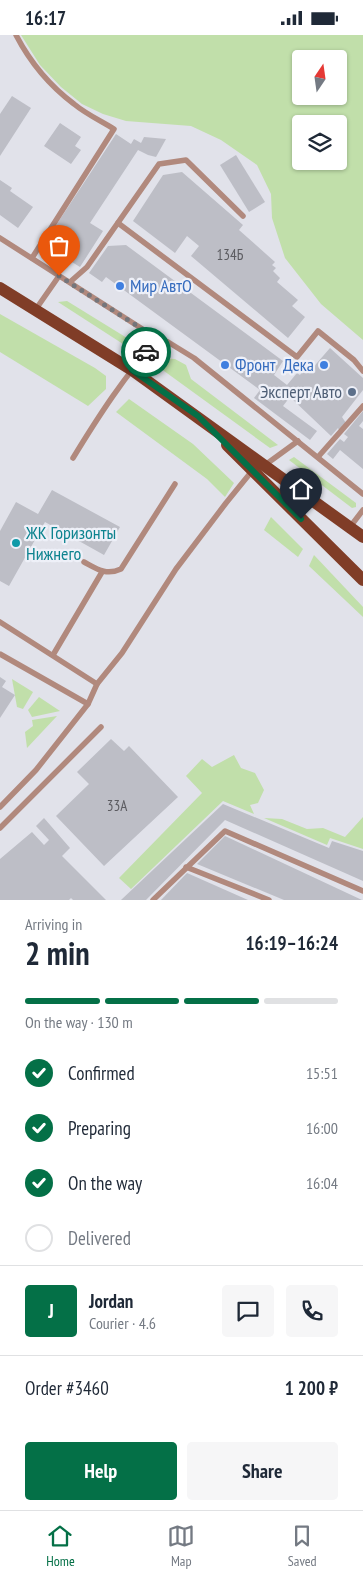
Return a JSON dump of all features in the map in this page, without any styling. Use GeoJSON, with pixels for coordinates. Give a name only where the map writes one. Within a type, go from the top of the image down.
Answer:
{"type":"FeatureCollection","features":[{"type":"Feature","properties":{"kind":"main road"},"geometry":{"type":"LineString","coordinates":[[0,288],[132,370],[363,537]]}},
{"type":"Feature","properties":{"kind":"main road"},"geometry":{"type":"LineString","coordinates":[[198,416],[363,580]]}},
{"type":"Feature","properties":{"kind":"lane"},"geometry":{"type":"LineString","coordinates":[[16,35],[35,67],[56,90],[75,105],[114,129],[32,258]]}},
{"type":"Feature","properties":{"kind":"lane"},"geometry":{"type":"LineString","coordinates":[[70,281],[84,271],[158,164],[186,161],[242,216]]}},
{"type":"Feature","properties":{"kind":"lane"},"geometry":{"type":"LineString","coordinates":[[118,223],[297,357],[318,331],[363,371]]}},
{"type":"Feature","properties":{"kind":"lane"},"geometry":{"type":"LineString","coordinates":[[0,238],[158,339],[168,342],[194,358],[363,494]]}},
{"type":"Feature","properties":{"kind":"lane"},"geometry":{"type":"LineString","coordinates":[[36,309],[59,276]]}},
{"type":"Feature","properties":{"kind":"lane"},"geometry":{"type":"LineString","coordinates":[[73,458],[132,370],[158,339]]}},
{"type":"Feature","properties":{"kind":"lane"},"geometry":{"type":"LineString","coordinates":[[318,457],[363,405]]}},
{"type":"Feature","properties":{"kind":"lane"},"geometry":{"type":"LineString","coordinates":[[265,465],[298,441]]}},
{"type":"Feature","properties":{"kind":"lane"},"geometry":{"type":"LineString","coordinates":[[0,807],[36,770],[88,703],[98,684],[122,653],[176,569],[252,471]]}},
{"type":"Feature","properties":{"kind":"lane"},"geometry":{"type":"LineString","coordinates":[[84,562],[102,572],[114,572],[121,569],[175,484]]}},
{"type":"Feature","properties":{"kind":"lane"},"geometry":{"type":"LineString","coordinates":[[350,527],[363,510]]}},
{"type":"Feature","properties":{"kind":"lane"},"geometry":{"type":"LineString","coordinates":[[53,655],[102,572]]}},
{"type":"Feature","properties":{"kind":"lane"},"geometry":{"type":"LineString","coordinates":[[0,622],[98,684]]}},
{"type":"Feature","properties":{"kind":"lane"},"geometry":{"type":"LineString","coordinates":[[0,653],[88,703]]}},
{"type":"Feature","properties":{"kind":"lane"},"geometry":{"type":"LineString","coordinates":[[1,824],[101,727]]}},
{"type":"Feature","properties":{"kind":"lane"},"geometry":{"type":"LineString","coordinates":[[153,900],[225,831],[363,891]]}},
{"type":"Feature","properties":{"kind":"lane"},"geometry":{"type":"LineString","coordinates":[[186,867],[269,900]]}},
{"type":"Feature","properties":{"kind":"green space"},"geometry":{"type":"Polygon","coordinates":[[[21,35],[363,35],[363,340],[321,304],[285,258],[272,218],[271,194],[257,165],[221,140],[191,126],[126,121],[103,114],[82,104],[61,87],[40,65],[21,35]]]}},
{"type":"Feature","properties":{"kind":"green space"},"geometry":{"type":"Polygon","coordinates":[[[67,301],[140,346],[137,353],[58,302],[67,301]]]}},
{"type":"Feature","properties":{"kind":"green space"},"geometry":{"type":"Polygon","coordinates":[[[0,314],[95,368],[106,376],[106,389],[88,406],[0,352],[0,314]]]}},
{"type":"Feature","properties":{"kind":"green space"},"geometry":{"type":"Polygon","coordinates":[[[151,359],[175,359],[186,365],[191,379],[278,445],[270,448],[153,363],[151,359]]]}},
{"type":"Feature","properties":{"kind":"green space"},"geometry":{"type":"Polygon","coordinates":[[[129,399],[193,444],[234,483],[225,497],[207,479],[116,412],[129,399]]]}},
{"type":"Feature","properties":{"kind":"green space"},"geometry":{"type":"Polygon","coordinates":[[[294,457],[356,503],[356,507],[352,508],[289,460],[294,457]]]}},
{"type":"Feature","properties":{"kind":"green space"},"geometry":{"type":"Polygon","coordinates":[[[271,517],[303,549],[298,557],[264,530],[271,517]]]}},
{"type":"Feature","properties":{"kind":"green space"},"geometry":{"type":"Polygon","coordinates":[[[314,555],[363,607],[363,617],[309,566],[314,555]]]}},
{"type":"Feature","properties":{"kind":"green space"},"geometry":{"type":"Polygon","coordinates":[[[12,679],[33,692],[23,709],[17,707],[12,679]]]}},
{"type":"Feature","properties":{"kind":"green space"},"geometry":{"type":"Polygon","coordinates":[[[39,697],[60,711],[32,717],[28,710],[39,697]]]}},
{"type":"Feature","properties":{"kind":"green space"},"geometry":{"type":"Polygon","coordinates":[[[57,716],[27,748],[25,732],[33,726],[32,720],[57,716]]]}},
{"type":"Feature","properties":{"kind":"green space"},"geometry":{"type":"Polygon","coordinates":[[[234,755],[241,768],[255,773],[264,790],[258,803],[250,805],[254,814],[223,801],[131,889],[119,878],[202,793],[186,776],[202,759],[212,767],[234,755]]]}},
{"type":"Feature","properties":{"kind":"green space"},"geometry":{"type":"Polygon","coordinates":[[[363,817],[363,849],[330,838],[327,845],[264,818],[282,819],[307,829],[323,828],[345,837],[363,817]]]}},
{"type":"Feature","properties":{"kind":"building"},"geometry":{"type":"Polygon","coordinates":[[[12,96],[31,108],[0,156],[0,114],[12,96]]]}},
{"type":"Feature","properties":{"kind":"building"},"geometry":{"type":"Polygon","coordinates":[[[60,123],[81,137],[75,146],[81,150],[71,164],[44,146],[60,123]]]}},
{"type":"Feature","properties":{"kind":"building"},"geometry":{"type":"Polygon","coordinates":[[[116,134],[131,144],[134,139],[141,143],[144,137],[166,139],[156,157],[138,150],[90,223],[103,231],[80,267],[67,259],[70,254],[61,249],[64,245],[49,236],[116,134]]]}},
{"type":"Feature","properties":{"kind":"building"},"geometry":{"type":"Polygon","coordinates":[[[236,155],[265,202],[249,212],[220,165],[236,155]]]}},
{"type":"Feature","properties":{"kind":"building"},"geometry":{"type":"Polygon","coordinates":[[[182,172],[243,225],[239,230],[275,262],[272,265],[276,268],[273,271],[280,278],[277,282],[298,300],[292,306],[305,317],[288,338],[191,256],[199,246],[187,236],[175,253],[133,221],[163,175],[182,172]]]}},
{"type":"Feature","properties":{"kind":"building"},"geometry":{"type":"Polygon","coordinates":[[[0,180],[12,188],[10,191],[33,207],[18,228],[0,215],[0,180]]]}},
{"type":"Feature","properties":{"kind":"building"},"geometry":{"type":"Polygon","coordinates":[[[126,245],[283,361],[274,375],[287,385],[297,373],[300,375],[305,367],[310,371],[330,348],[363,378],[363,390],[342,417],[346,423],[331,436],[290,397],[283,406],[317,431],[310,440],[254,398],[260,390],[106,277],[102,282],[89,273],[108,246],[126,245]]]}},
{"type":"Feature","properties":{"kind":"building"},"geometry":{"type":"Polygon","coordinates":[[[363,411],[363,421],[359,426],[363,429],[363,469],[340,450],[333,459],[327,454],[340,439],[344,442],[348,437],[344,434],[363,411]]]}},
{"type":"Feature","properties":{"kind":"building","name":"ЖК Горизонты Нижнего"},"geometry":{"type":"Polygon","coordinates":[[[52,490],[120,527],[104,555],[45,522],[9,586],[0,581],[0,531],[16,502],[38,514],[52,490]]]}},
{"type":"Feature","properties":{"kind":"building"},"geometry":{"type":"Polygon","coordinates":[[[0,677],[6,681],[2,687],[15,695],[0,718],[0,677]]]}},
{"type":"Feature","properties":{"kind":"building"},"geometry":{"type":"Polygon","coordinates":[[[111,739],[124,751],[129,746],[178,797],[104,866],[56,816],[89,784],[77,772],[111,739]]]}},
{"type":"Feature","properties":{"kind":"building"},"geometry":{"type":"Polygon","coordinates":[[[223,804],[329,848],[332,841],[363,851],[363,881],[225,820],[146,900],[121,900],[223,804]]]}},
{"type":"Feature","properties":{"kind":"building"},"geometry":{"type":"Polygon","coordinates":[[[44,818],[70,848],[62,856],[106,900],[73,900],[71,898],[69,900],[0,900],[0,859],[32,832],[44,845],[49,840],[36,826],[44,818]]]}},
{"type":"Feature","properties":{"kind":"building"},"geometry":{"type":"Polygon","coordinates":[[[225,836],[362,900],[284,900],[197,864],[225,836]]]}},
{"type":"Feature","properties":{"kind":"building"},"geometry":{"type":"Polygon","coordinates":[[[187,873],[248,900],[161,900],[187,873]]]}},
{"type":"Feature","properties":{"kind":"way so far"},"geometry":{"type":"LineString","coordinates":[[59,276],[70,281],[158,339],[146,352]]}},
{"type":"Feature","properties":{"kind":"place","name":"Мир АвтО"},"geometry":{"type":"Point","coordinates":[120,286]}},
{"type":"Feature","properties":{"kind":"place","name":"Фронт"},"geometry":{"type":"Point","coordinates":[225,365]}},
{"type":"Feature","properties":{"kind":"place","name":"Дека"},"geometry":{"type":"Point","coordinates":[324,365]}},
{"type":"Feature","properties":{"kind":"place","name":"Эксперт Авто"},"geometry":{"type":"Point","coordinates":[352,392]}},
{"type":"Feature","properties":{"kind":"place","name":"ЖК Горизонты Нижнего"},"geometry":{"type":"Point","coordinates":[16,543]}},
{"type":"Feature","properties":{"kind":"route"},"geometry":{"type":"LineString","coordinates":[[146,352],[132,370],[198,416],[301,519]]}}]}
